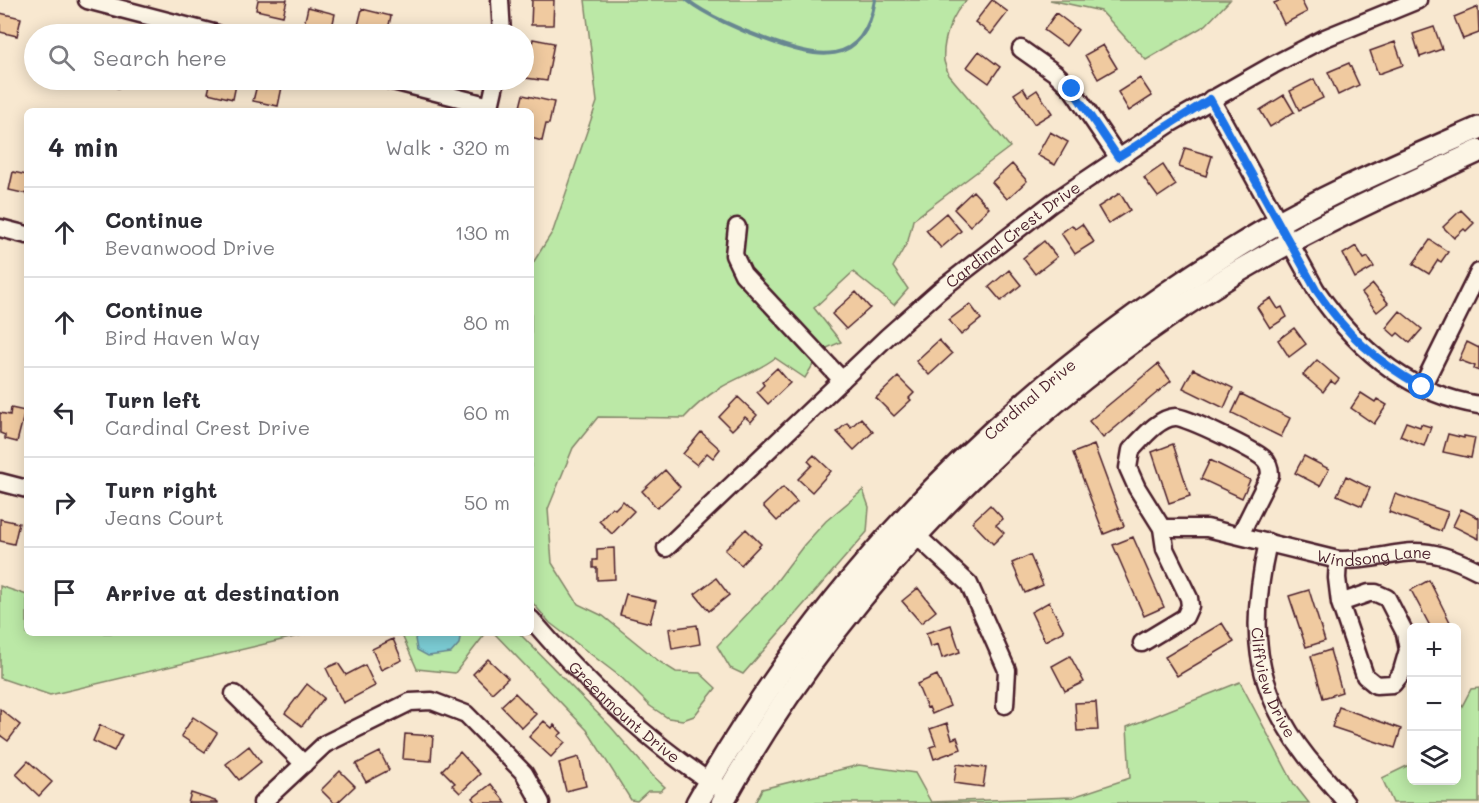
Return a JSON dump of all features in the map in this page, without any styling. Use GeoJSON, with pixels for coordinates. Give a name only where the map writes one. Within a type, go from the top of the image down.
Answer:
{"type":"FeatureCollection","features":[{"type":"Feature","properties":{"kind":"main road","name":"Cardinal Drive"},"geometry":{"type":"LineString","coordinates":[[697,803],[776,677],[810,630],[883,541],[942,478],[999,423],[1090,347],[1238,246],[1279,222],[1373,174],[1479,128]]}},
{"type":"Feature","properties":{"kind":"main road","name":"Cardinal Drive"},"geometry":{"type":"LineString","coordinates":[[725,798],[799,682],[840,627],[916,536],[992,460],[1092,374],[1185,306],[1290,242],[1394,189],[1479,151]]}},
{"type":"Feature","properties":{"kind":"street"},"geometry":{"type":"LineString","coordinates":[[87,0],[112,3],[183,24]]}},
{"type":"Feature","properties":{"kind":"street"},"geometry":{"type":"LineString","coordinates":[[501,0],[502,24]]}},
{"type":"Feature","properties":{"kind":"street","name":"Cardinal Crest Drive"},"geometry":{"type":"LineString","coordinates":[[666,548],[940,290],[1052,203],[1118,157],[1210,99],[1325,38],[1417,0]]}},
{"type":"Feature","properties":{"kind":"street"},"geometry":{"type":"LineString","coordinates":[[1021,49],[1055,73],[1072,89],[1118,157]]}},
{"type":"Feature","properties":{"kind":"street"},"geometry":{"type":"LineString","coordinates":[[423,90],[486,108]]}},
{"type":"Feature","properties":{"kind":"street"},"geometry":{"type":"LineString","coordinates":[[489,108],[494,90]]}},
{"type":"Feature","properties":{"kind":"street"},"geometry":{"type":"LineString","coordinates":[[1210,99],[1316,290],[1351,335],[1387,367],[1422,387],[1444,397],[1479,405]]}},
{"type":"Feature","properties":{"kind":"street"},"geometry":{"type":"LineString","coordinates":[[737,227],[734,255],[743,274],[842,380]]}},
{"type":"Feature","properties":{"kind":"street"},"geometry":{"type":"LineString","coordinates":[[0,228],[24,234]]}},
{"type":"Feature","properties":{"kind":"street"},"geometry":{"type":"LineString","coordinates":[[1422,387],[1479,272]]}},
{"type":"Feature","properties":{"kind":"street"},"geometry":{"type":"LineString","coordinates":[[1142,643],[1185,617],[1190,606],[1189,598],[1165,549],[1162,528],[1137,488],[1128,468],[1131,450],[1164,420],[1181,417],[1251,450],[1268,464],[1270,475],[1240,535],[1207,528],[1162,528]]}},
{"type":"Feature","properties":{"kind":"street"},"geometry":{"type":"LineString","coordinates":[[0,482],[24,488]]}},
{"type":"Feature","properties":{"kind":"street","name":"Windsong Lane"},"geometry":{"type":"LineString","coordinates":[[1240,535],[1338,560],[1356,561],[1420,552],[1451,558],[1479,571]]}},
{"type":"Feature","properties":{"kind":"street"},"geometry":{"type":"LineString","coordinates":[[916,536],[969,584],[1007,670],[1005,705]]}},
{"type":"Feature","properties":{"kind":"street","name":"Cliffview Drive"},"geometry":{"type":"LineString","coordinates":[[1268,542],[1259,588],[1256,619],[1262,668],[1269,691],[1292,734],[1307,757],[1346,803]]}},
{"type":"Feature","properties":{"kind":"street"},"geometry":{"type":"LineString","coordinates":[[1338,560],[1337,578],[1340,603],[1365,676],[1376,685],[1393,684],[1401,674],[1408,650],[1405,633],[1387,598],[1376,592],[1340,603]]}},
{"type":"Feature","properties":{"kind":"street","name":"Greenmount Drive"},"geometry":{"type":"LineString","coordinates":[[534,622],[591,684],[626,717],[663,748],[709,781],[725,798]]}},
{"type":"Feature","properties":{"kind":"street"},"geometry":{"type":"LineString","coordinates":[[234,694],[304,764]]}},
{"type":"Feature","properties":{"kind":"street"},"geometry":{"type":"LineString","coordinates":[[262,803],[325,744],[410,702],[432,701],[466,714],[524,773],[541,803]]}},
{"type":"Feature","properties":{"kind":"green space"},"geometry":{"type":"Polygon","coordinates":[[[585,0],[967,0],[957,12],[949,28],[944,63],[949,75],[1010,147],[913,220],[908,241],[893,267],[908,289],[894,305],[853,272],[814,308],[841,342],[822,350],[805,378],[775,358],[715,391],[684,418],[598,417],[573,448],[548,509],[552,563],[578,604],[603,616],[660,662],[676,672],[700,673],[716,688],[694,716],[683,720],[668,718],[650,706],[622,678],[550,623],[534,604],[534,261],[553,231],[597,102],[585,0]]]}},
{"type":"Feature","properties":{"kind":"green space"},"geometry":{"type":"Polygon","coordinates":[[[1050,0],[1230,0],[1206,25],[1146,60],[1101,11],[1050,0]]]}},
{"type":"Feature","properties":{"kind":"green space"},"geometry":{"type":"Polygon","coordinates":[[[863,490],[869,507],[867,532],[743,674],[730,668],[717,646],[770,590],[804,545],[826,521],[863,490]]]}},
{"type":"Feature","properties":{"kind":"green space"},"geometry":{"type":"Polygon","coordinates":[[[0,586],[24,594],[24,636],[298,636],[50,695],[0,678],[0,586]]]}},
{"type":"Feature","properties":{"kind":"green space"},"geometry":{"type":"Polygon","coordinates":[[[402,636],[484,636],[455,673],[417,669],[402,636]]]}},
{"type":"Feature","properties":{"kind":"green space"},"geometry":{"type":"Polygon","coordinates":[[[497,636],[522,636],[611,727],[665,787],[660,791],[648,791],[637,801],[631,800],[587,730],[497,636]]]}},
{"type":"Feature","properties":{"kind":"green space"},"geometry":{"type":"Polygon","coordinates":[[[1240,682],[1294,784],[1309,803],[755,803],[762,789],[859,765],[915,773],[931,802],[1073,797],[1130,778],[1127,727],[1240,682]]]}},
{"type":"Feature","properties":{"kind":"green space"},"geometry":{"type":"Polygon","coordinates":[[[1479,688],[1479,803],[1393,803],[1382,778],[1407,766],[1407,785],[1461,785],[1461,708],[1471,689],[1479,688]]]}},
{"type":"Feature","properties":{"kind":"water"},"geometry":{"type":"Polygon","coordinates":[[[416,636],[459,636],[460,638],[459,644],[451,653],[428,656],[417,650],[416,636]]]}},
{"type":"Feature","properties":{"kind":"building"},"geometry":{"type":"Polygon","coordinates":[[[258,0],[287,0],[283,16],[256,10],[258,0]]]}},
{"type":"Feature","properties":{"kind":"building"},"geometry":{"type":"Polygon","coordinates":[[[532,0],[554,0],[553,25],[531,24],[532,0]]]}},
{"type":"Feature","properties":{"kind":"building"},"geometry":{"type":"Polygon","coordinates":[[[992,0],[1008,12],[991,34],[975,22],[992,0]]]}},
{"type":"Feature","properties":{"kind":"building"},"geometry":{"type":"Polygon","coordinates":[[[1281,0],[1301,0],[1307,12],[1284,24],[1274,3],[1281,0]]]}},
{"type":"Feature","properties":{"kind":"building"},"geometry":{"type":"Polygon","coordinates":[[[308,7],[335,14],[333,24],[304,24],[308,7]]]}},
{"type":"Feature","properties":{"kind":"building"},"geometry":{"type":"Polygon","coordinates":[[[1478,7],[1479,33],[1463,39],[1454,17],[1478,7]]]}},
{"type":"Feature","properties":{"kind":"building"},"geometry":{"type":"Polygon","coordinates":[[[362,9],[391,16],[389,24],[358,24],[362,9]]]}},
{"type":"Feature","properties":{"kind":"building"},"geometry":{"type":"Polygon","coordinates":[[[0,13],[21,18],[17,36],[0,32],[0,13]]]}},
{"type":"Feature","properties":{"kind":"building"},"geometry":{"type":"Polygon","coordinates":[[[1056,13],[1078,30],[1066,46],[1044,30],[1056,13]]]}},
{"type":"Feature","properties":{"kind":"building"},"geometry":{"type":"Polygon","coordinates":[[[1434,27],[1442,49],[1420,57],[1413,34],[1434,27]]]}},
{"type":"Feature","properties":{"kind":"building"},"geometry":{"type":"Polygon","coordinates":[[[534,39],[554,43],[547,81],[534,79],[534,39]]]}},
{"type":"Feature","properties":{"kind":"building"},"geometry":{"type":"Polygon","coordinates":[[[1395,42],[1403,65],[1378,74],[1370,51],[1395,42]]]}},
{"type":"Feature","properties":{"kind":"building"},"geometry":{"type":"Polygon","coordinates":[[[1103,45],[1117,68],[1098,79],[1085,55],[1103,45]]]}},
{"type":"Feature","properties":{"kind":"building"},"geometry":{"type":"Polygon","coordinates":[[[979,51],[1000,67],[989,83],[967,67],[979,51]]]}},
{"type":"Feature","properties":{"kind":"building"},"geometry":{"type":"Polygon","coordinates":[[[1349,63],[1359,85],[1338,95],[1328,72],[1349,63]]]}},
{"type":"Feature","properties":{"kind":"building"},"geometry":{"type":"Polygon","coordinates":[[[1140,78],[1152,96],[1129,111],[1118,92],[1140,78]]]}},
{"type":"Feature","properties":{"kind":"building"},"geometry":{"type":"Polygon","coordinates":[[[1314,79],[1323,98],[1299,110],[1290,91],[1314,79]]]}},
{"type":"Feature","properties":{"kind":"building"},"geometry":{"type":"Polygon","coordinates":[[[1023,88],[1028,96],[1037,90],[1052,113],[1034,124],[1014,94],[1023,88]]]}},
{"type":"Feature","properties":{"kind":"building"},"geometry":{"type":"Polygon","coordinates":[[[209,90],[235,90],[233,99],[208,93],[209,90]]]}},
{"type":"Feature","properties":{"kind":"building"},"geometry":{"type":"Polygon","coordinates":[[[256,90],[281,90],[278,106],[253,101],[256,90]]]}},
{"type":"Feature","properties":{"kind":"building"},"geometry":{"type":"Polygon","coordinates":[[[523,95],[554,102],[542,141],[534,139],[534,108],[520,108],[523,95]]]}},
{"type":"Feature","properties":{"kind":"building"},"geometry":{"type":"Polygon","coordinates":[[[1284,95],[1294,112],[1270,127],[1260,110],[1284,95]]]}},
{"type":"Feature","properties":{"kind":"building"},"geometry":{"type":"Polygon","coordinates":[[[1050,132],[1068,142],[1055,165],[1037,155],[1050,132]]]}},
{"type":"Feature","properties":{"kind":"building"},"geometry":{"type":"Polygon","coordinates":[[[1185,148],[1212,156],[1206,176],[1179,167],[1185,148]]]}},
{"type":"Feature","properties":{"kind":"building"},"geometry":{"type":"Polygon","coordinates":[[[1012,164],[1027,181],[1007,199],[992,182],[1012,164]]]}},
{"type":"Feature","properties":{"kind":"building"},"geometry":{"type":"Polygon","coordinates":[[[1163,165],[1176,185],[1158,197],[1144,178],[1163,165]]]}},
{"type":"Feature","properties":{"kind":"building"},"geometry":{"type":"Polygon","coordinates":[[[13,172],[24,174],[24,193],[9,190],[13,172]]]}},
{"type":"Feature","properties":{"kind":"building"},"geometry":{"type":"Polygon","coordinates":[[[973,191],[989,208],[970,226],[954,209],[973,191]]]}},
{"type":"Feature","properties":{"kind":"building"},"geometry":{"type":"Polygon","coordinates":[[[1120,193],[1130,210],[1108,224],[1098,207],[1120,193]]]}},
{"type":"Feature","properties":{"kind":"building"},"geometry":{"type":"Polygon","coordinates":[[[1461,210],[1474,223],[1454,238],[1443,227],[1461,210]]]}},
{"type":"Feature","properties":{"kind":"building"},"geometry":{"type":"Polygon","coordinates":[[[946,213],[961,231],[941,248],[926,230],[946,213]]]}},
{"type":"Feature","properties":{"kind":"building"},"geometry":{"type":"Polygon","coordinates":[[[1082,224],[1094,242],[1075,254],[1061,233],[1072,225],[1075,229],[1082,224]]]}},
{"type":"Feature","properties":{"kind":"building"},"geometry":{"type":"Polygon","coordinates":[[[1430,240],[1448,252],[1441,262],[1438,260],[1429,274],[1413,264],[1430,240]]]}},
{"type":"Feature","properties":{"kind":"building"},"geometry":{"type":"Polygon","coordinates":[[[1044,241],[1057,257],[1035,274],[1023,258],[1044,241]]]}},
{"type":"Feature","properties":{"kind":"building"},"geometry":{"type":"Polygon","coordinates":[[[1356,246],[1364,259],[1368,257],[1374,267],[1355,278],[1343,254],[1356,246]]]}},
{"type":"Feature","properties":{"kind":"building"},"geometry":{"type":"Polygon","coordinates":[[[1009,270],[1021,285],[1001,301],[989,287],[1009,270]]]}},
{"type":"Feature","properties":{"kind":"building"},"geometry":{"type":"Polygon","coordinates":[[[1373,284],[1388,303],[1377,312],[1362,293],[1373,284]]]}},
{"type":"Feature","properties":{"kind":"building"},"geometry":{"type":"Polygon","coordinates":[[[856,292],[870,308],[846,329],[832,314],[856,292]]]}},
{"type":"Feature","properties":{"kind":"building"},"geometry":{"type":"Polygon","coordinates":[[[1271,298],[1278,309],[1282,307],[1287,317],[1270,328],[1257,307],[1271,298]]]}},
{"type":"Feature","properties":{"kind":"building"},"geometry":{"type":"Polygon","coordinates":[[[970,304],[981,319],[961,335],[949,320],[970,304]]]}},
{"type":"Feature","properties":{"kind":"building"},"geometry":{"type":"Polygon","coordinates":[[[1400,311],[1422,329],[1410,343],[1398,333],[1395,336],[1386,328],[1400,311]]]}},
{"type":"Feature","properties":{"kind":"building"},"geometry":{"type":"Polygon","coordinates":[[[1294,328],[1306,344],[1289,357],[1278,340],[1294,328]]]}},
{"type":"Feature","properties":{"kind":"building"},"geometry":{"type":"Polygon","coordinates":[[[939,340],[952,354],[929,375],[916,361],[939,340]]]}},
{"type":"Feature","properties":{"kind":"building"},"geometry":{"type":"Polygon","coordinates":[[[1467,342],[1479,348],[1479,371],[1474,369],[1475,366],[1459,360],[1467,342]]]}},
{"type":"Feature","properties":{"kind":"building"},"geometry":{"type":"Polygon","coordinates":[[[1317,360],[1339,379],[1335,384],[1331,381],[1323,392],[1303,375],[1317,360]]]}},
{"type":"Feature","properties":{"kind":"building"},"geometry":{"type":"Polygon","coordinates":[[[1158,364],[1171,381],[1103,438],[1089,421],[1158,364]]]}},
{"type":"Feature","properties":{"kind":"building"},"geometry":{"type":"Polygon","coordinates":[[[777,368],[790,383],[768,404],[757,392],[764,385],[762,382],[777,368]]]}},
{"type":"Feature","properties":{"kind":"building"},"geometry":{"type":"Polygon","coordinates":[[[1193,369],[1233,388],[1224,408],[1183,388],[1193,369]]]}},
{"type":"Feature","properties":{"kind":"building"},"geometry":{"type":"Polygon","coordinates":[[[898,377],[914,393],[909,398],[911,400],[894,416],[876,398],[898,377]]]}},
{"type":"Feature","properties":{"kind":"building"},"geometry":{"type":"Polygon","coordinates":[[[1361,393],[1375,402],[1377,399],[1387,405],[1374,424],[1351,408],[1361,393]]]}},
{"type":"Feature","properties":{"kind":"building"},"geometry":{"type":"Polygon","coordinates":[[[1241,394],[1290,418],[1281,437],[1232,413],[1241,394]]]}},
{"type":"Feature","properties":{"kind":"building"},"geometry":{"type":"Polygon","coordinates":[[[738,397],[757,415],[751,422],[745,417],[732,430],[719,417],[738,397]]]}},
{"type":"Feature","properties":{"kind":"building"},"geometry":{"type":"Polygon","coordinates":[[[11,408],[24,411],[17,442],[5,439],[5,435],[0,433],[0,413],[10,415],[11,408]]]}},
{"type":"Feature","properties":{"kind":"building"},"geometry":{"type":"Polygon","coordinates":[[[861,418],[873,432],[854,450],[837,432],[847,423],[851,427],[861,418]]]}},
{"type":"Feature","properties":{"kind":"building"},"geometry":{"type":"Polygon","coordinates":[[[1406,422],[1420,427],[1421,424],[1431,427],[1424,446],[1400,436],[1406,422]]]}},
{"type":"Feature","properties":{"kind":"building"},"geometry":{"type":"Polygon","coordinates":[[[701,432],[720,449],[713,458],[707,453],[697,465],[683,454],[701,432]]]}},
{"type":"Feature","properties":{"kind":"building"},"geometry":{"type":"Polygon","coordinates":[[[1448,434],[1475,438],[1471,458],[1443,452],[1448,434]]]}},
{"type":"Feature","properties":{"kind":"building"},"geometry":{"type":"Polygon","coordinates":[[[1173,444],[1190,496],[1169,503],[1152,452],[1173,444]]]}},
{"type":"Feature","properties":{"kind":"building"},"geometry":{"type":"Polygon","coordinates":[[[1094,445],[1124,526],[1104,534],[1073,453],[1094,445]]]}},
{"type":"Feature","properties":{"kind":"building"},"geometry":{"type":"Polygon","coordinates":[[[814,455],[831,471],[812,492],[798,479],[812,465],[808,461],[814,455]]]}},
{"type":"Feature","properties":{"kind":"building"},"geometry":{"type":"Polygon","coordinates":[[[1304,456],[1329,469],[1320,486],[1295,473],[1304,456]]]}},
{"type":"Feature","properties":{"kind":"building"},"geometry":{"type":"Polygon","coordinates":[[[1210,460],[1250,480],[1242,498],[1201,479],[1210,460]]]}},
{"type":"Feature","properties":{"kind":"building"},"geometry":{"type":"Polygon","coordinates":[[[665,470],[680,487],[657,508],[642,491],[665,470]]]}},
{"type":"Feature","properties":{"kind":"building"},"geometry":{"type":"Polygon","coordinates":[[[1346,476],[1370,488],[1362,506],[1337,495],[1346,476]]]}},
{"type":"Feature","properties":{"kind":"building"},"geometry":{"type":"Polygon","coordinates":[[[783,487],[797,502],[777,521],[763,506],[783,487]]]}},
{"type":"Feature","properties":{"kind":"building"},"geometry":{"type":"Polygon","coordinates":[[[1395,494],[1448,512],[1441,531],[1389,512],[1395,494]]]}},
{"type":"Feature","properties":{"kind":"building"},"geometry":{"type":"Polygon","coordinates":[[[623,501],[634,511],[612,534],[599,521],[612,507],[615,509],[623,501]]]}},
{"type":"Feature","properties":{"kind":"building"},"geometry":{"type":"Polygon","coordinates":[[[990,505],[1003,519],[996,525],[1004,533],[993,544],[972,522],[990,505]]]}},
{"type":"Feature","properties":{"kind":"building"},"geometry":{"type":"Polygon","coordinates":[[[1461,509],[1479,518],[1479,539],[1453,526],[1461,509]]]}},
{"type":"Feature","properties":{"kind":"building"},"geometry":{"type":"Polygon","coordinates":[[[0,519],[19,523],[14,544],[0,541],[0,519]]]}},
{"type":"Feature","properties":{"kind":"building"},"geometry":{"type":"Polygon","coordinates":[[[746,529],[761,544],[741,565],[725,550],[746,529]]]}},
{"type":"Feature","properties":{"kind":"building"},"geometry":{"type":"Polygon","coordinates":[[[1133,537],[1164,607],[1144,616],[1113,545],[1133,537]]]}},
{"type":"Feature","properties":{"kind":"building"},"geometry":{"type":"Polygon","coordinates":[[[614,548],[615,579],[597,580],[597,568],[593,568],[593,560],[597,560],[597,549],[614,548]]]}},
{"type":"Feature","properties":{"kind":"building"},"geometry":{"type":"Polygon","coordinates":[[[1030,555],[1043,585],[1025,593],[1012,563],[1030,555]]]}},
{"type":"Feature","properties":{"kind":"building"},"geometry":{"type":"Polygon","coordinates":[[[716,578],[729,595],[709,611],[695,594],[716,578]]]}},
{"type":"Feature","properties":{"kind":"building"},"geometry":{"type":"Polygon","coordinates":[[[1429,580],[1450,623],[1428,623],[1411,590],[1429,580]]]}},
{"type":"Feature","properties":{"kind":"building"},"geometry":{"type":"Polygon","coordinates":[[[918,588],[936,611],[921,623],[902,601],[918,588]]]}},
{"type":"Feature","properties":{"kind":"building"},"geometry":{"type":"Polygon","coordinates":[[[1309,590],[1325,641],[1306,647],[1289,596],[1309,590]]]}},
{"type":"Feature","properties":{"kind":"building"},"geometry":{"type":"Polygon","coordinates":[[[626,594],[656,601],[650,623],[620,615],[626,594]]]}},
{"type":"Feature","properties":{"kind":"building"},"geometry":{"type":"Polygon","coordinates":[[[1049,602],[1064,631],[1045,641],[1031,612],[1049,602]]]}},
{"type":"Feature","properties":{"kind":"building"},"geometry":{"type":"Polygon","coordinates":[[[1222,623],[1234,642],[1177,676],[1165,657],[1222,623]]]}},
{"type":"Feature","properties":{"kind":"building"},"geometry":{"type":"Polygon","coordinates":[[[697,625],[700,644],[672,649],[669,629],[697,625]]]}},
{"type":"Feature","properties":{"kind":"building"},"geometry":{"type":"Polygon","coordinates":[[[951,625],[960,652],[942,658],[938,644],[930,647],[926,633],[951,625]]]}},
{"type":"Feature","properties":{"kind":"building"},"geometry":{"type":"Polygon","coordinates":[[[393,639],[402,660],[381,670],[372,649],[393,639]]]}},
{"type":"Feature","properties":{"kind":"building"},"geometry":{"type":"Polygon","coordinates":[[[1330,650],[1342,692],[1323,698],[1311,656],[1330,650]]]}},
{"type":"Feature","properties":{"kind":"building"},"geometry":{"type":"Polygon","coordinates":[[[1070,656],[1084,682],[1065,691],[1052,666],[1070,656]]]}},
{"type":"Feature","properties":{"kind":"building"},"geometry":{"type":"Polygon","coordinates":[[[488,659],[508,678],[492,693],[473,674],[488,659]]]}},
{"type":"Feature","properties":{"kind":"building"},"geometry":{"type":"Polygon","coordinates":[[[338,663],[346,675],[365,665],[375,686],[343,703],[326,668],[338,663]]]}},
{"type":"Feature","properties":{"kind":"building"},"geometry":{"type":"Polygon","coordinates":[[[937,675],[950,706],[932,714],[917,684],[937,675]]]}},
{"type":"Feature","properties":{"kind":"building"},"geometry":{"type":"Polygon","coordinates":[[[307,684],[324,698],[302,726],[285,713],[307,684]]]}},
{"type":"Feature","properties":{"kind":"building"},"geometry":{"type":"Polygon","coordinates":[[[515,693],[536,714],[522,728],[501,706],[515,693]]]}},
{"type":"Feature","properties":{"kind":"building"},"geometry":{"type":"Polygon","coordinates":[[[1096,702],[1098,730],[1077,731],[1075,703],[1096,702]]]}},
{"type":"Feature","properties":{"kind":"building"},"geometry":{"type":"Polygon","coordinates":[[[1339,707],[1401,729],[1395,748],[1332,727],[1339,707]]]}},
{"type":"Feature","properties":{"kind":"building"},"geometry":{"type":"Polygon","coordinates":[[[0,709],[20,725],[8,741],[0,735],[0,709]]]}},
{"type":"Feature","properties":{"kind":"building"},"geometry":{"type":"Polygon","coordinates":[[[193,717],[217,733],[205,752],[181,736],[193,717]]]}},
{"type":"Feature","properties":{"kind":"building"},"geometry":{"type":"Polygon","coordinates":[[[544,721],[552,728],[554,725],[562,733],[558,736],[565,742],[551,757],[529,737],[544,721]]]}},
{"type":"Feature","properties":{"kind":"building"},"geometry":{"type":"Polygon","coordinates":[[[947,723],[952,739],[957,737],[961,749],[934,759],[930,747],[936,745],[930,729],[947,723]]]}},
{"type":"Feature","properties":{"kind":"building"},"geometry":{"type":"Polygon","coordinates":[[[100,725],[122,735],[114,751],[93,741],[100,725]]]}},
{"type":"Feature","properties":{"kind":"building"},"geometry":{"type":"Polygon","coordinates":[[[405,734],[433,736],[431,761],[403,759],[405,734]]]}},
{"type":"Feature","properties":{"kind":"building"},"geometry":{"type":"Polygon","coordinates":[[[249,746],[261,762],[239,780],[226,764],[249,746]]]}},
{"type":"Feature","properties":{"kind":"building"},"geometry":{"type":"Polygon","coordinates":[[[380,752],[389,770],[366,782],[356,764],[380,752]]]}},
{"type":"Feature","properties":{"kind":"building"},"geometry":{"type":"Polygon","coordinates":[[[460,752],[480,774],[460,793],[452,785],[455,783],[442,770],[460,752]]]}},
{"type":"Feature","properties":{"kind":"building"},"geometry":{"type":"Polygon","coordinates":[[[579,757],[586,786],[566,791],[559,763],[579,757]]]}},
{"type":"Feature","properties":{"kind":"building"},"geometry":{"type":"Polygon","coordinates":[[[28,761],[52,782],[39,796],[16,774],[28,761]]]}},
{"type":"Feature","properties":{"kind":"building"},"geometry":{"type":"Polygon","coordinates":[[[957,764],[986,768],[983,787],[954,783],[957,764]]]}},
{"type":"Feature","properties":{"kind":"building"},"geometry":{"type":"Polygon","coordinates":[[[340,771],[355,786],[337,803],[334,803],[321,790],[340,771]]]}},
{"type":"Feature","properties":{"kind":"building"},"geometry":{"type":"Polygon","coordinates":[[[491,784],[506,803],[477,803],[473,798],[491,784]]]}},
{"type":"Feature","properties":{"kind":"building"},"geometry":{"type":"Polygon","coordinates":[[[191,793],[218,802],[218,803],[188,803],[191,793]]]}},
{"type":"Feature","properties":{"kind":"waterway"},"geometry":{"type":"LineString","coordinates":[[687,0],[714,17],[746,32],[784,46],[819,53],[835,53],[848,48],[860,38],[869,23],[875,0]]}},
{"type":"Feature","properties":{"kind":"route"},"geometry":{"type":"LineString","coordinates":[[1072,89],[1118,157],[1210,99],[1316,290],[1332,314],[1366,350],[1387,367],[1422,387]]}}]}
